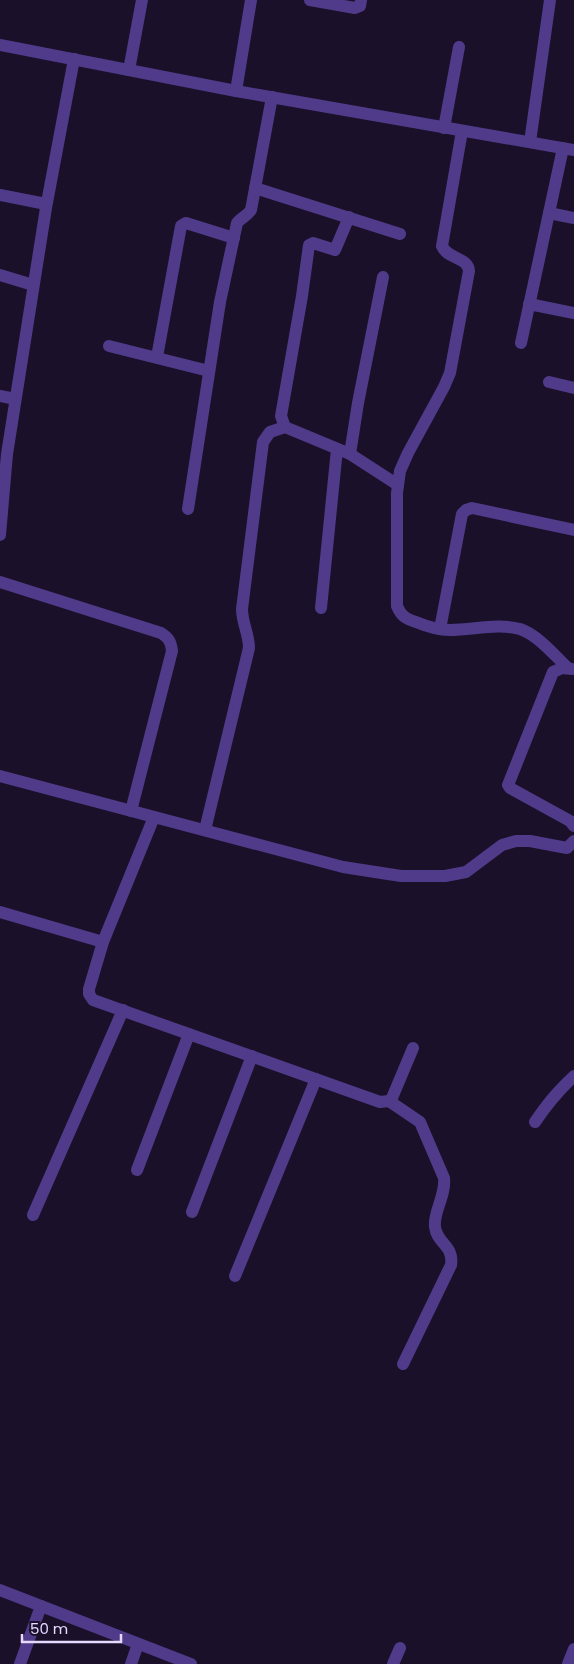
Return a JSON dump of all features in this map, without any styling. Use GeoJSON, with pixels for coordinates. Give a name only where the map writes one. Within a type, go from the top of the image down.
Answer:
{"type":"FeatureCollection","features":[{"type":"Feature","properties":{"kind":"street"},"geometry":{"type":"LineString","coordinates":[[129,70],[142,0]]}},
{"type":"Feature","properties":{"kind":"street"},"geometry":{"type":"LineString","coordinates":[[236,91],[251,0]]}},
{"type":"Feature","properties":{"kind":"street"},"geometry":{"type":"LineString","coordinates":[[310,0],[355,8],[360,6],[361,0]]}},
{"type":"Feature","properties":{"kind":"street"},"geometry":{"type":"LineString","coordinates":[[530,142],[550,0]]}},
{"type":"Feature","properties":{"kind":"street"},"geometry":{"type":"LineString","coordinates":[[0,45],[272,98],[569,149],[549,213],[521,343]]}},
{"type":"Feature","properties":{"kind":"street"},"geometry":{"type":"LineString","coordinates":[[444,128],[459,46]]}},
{"type":"Feature","properties":{"kind":"street"},"geometry":{"type":"LineString","coordinates":[[0,535],[6,454],[46,204],[74,59]]}},
{"type":"Feature","properties":{"kind":"street"},"geometry":{"type":"LineString","coordinates":[[188,509],[220,302],[237,223],[251,210],[272,98]]}},
{"type":"Feature","properties":{"kind":"street"},"geometry":{"type":"LineString","coordinates":[[462,131],[442,246],[446,253],[466,263],[469,271],[450,373],[400,471],[398,485],[397,606],[400,613],[407,619],[432,628],[450,630],[500,627],[520,629],[532,635],[571,669]]}},
{"type":"Feature","properties":{"kind":"street"},"geometry":{"type":"LineString","coordinates":[[255,188],[400,234]]}},
{"type":"Feature","properties":{"kind":"street"},"geometry":{"type":"LineString","coordinates":[[0,195],[46,204]]}},
{"type":"Feature","properties":{"kind":"street"},"geometry":{"type":"LineString","coordinates":[[549,213],[574,218]]}},
{"type":"Feature","properties":{"kind":"street"},"geometry":{"type":"LineString","coordinates":[[349,217],[335,250],[313,243],[309,245],[296,331],[280,416],[285,426],[350,454],[398,485]]}},
{"type":"Feature","properties":{"kind":"street"},"geometry":{"type":"LineString","coordinates":[[157,358],[181,226],[186,223],[234,238]]}},
{"type":"Feature","properties":{"kind":"street"},"geometry":{"type":"LineString","coordinates":[[0,275],[33,285]]}},
{"type":"Feature","properties":{"kind":"street"},"geometry":{"type":"LineString","coordinates":[[350,454],[383,277]]}},
{"type":"Feature","properties":{"kind":"street"},"geometry":{"type":"LineString","coordinates":[[529,304],[574,313]]}},
{"type":"Feature","properties":{"kind":"street"},"geometry":{"type":"LineString","coordinates":[[110,346],[209,371]]}},
{"type":"Feature","properties":{"kind":"street"},"geometry":{"type":"LineString","coordinates":[[549,382],[574,388]]}},
{"type":"Feature","properties":{"kind":"street"},"geometry":{"type":"LineString","coordinates":[[0,396],[15,399]]}},
{"type":"Feature","properties":{"kind":"street"},"geometry":{"type":"LineString","coordinates":[[205,830],[249,648],[248,633],[242,609],[263,442],[270,432],[285,426]]}},
{"type":"Feature","properties":{"kind":"street"},"geometry":{"type":"LineString","coordinates":[[321,608],[337,448]]}},
{"type":"Feature","properties":{"kind":"street"},"geometry":{"type":"LineString","coordinates":[[440,629],[462,514],[466,510],[472,508],[574,530]]}},
{"type":"Feature","properties":{"kind":"street"},"geometry":{"type":"LineString","coordinates":[[0,582],[167,636],[171,643],[172,651],[131,811]]}},
{"type":"Feature","properties":{"kind":"street"},"geometry":{"type":"LineString","coordinates":[[571,669],[562,668],[553,672],[508,784],[510,788],[570,821],[574,826]]}},
{"type":"Feature","properties":{"kind":"street"},"geometry":{"type":"LineString","coordinates":[[0,776],[343,867],[401,876],[445,876],[466,872],[502,845],[516,841],[530,841],[567,848],[574,841]]}},
{"type":"Feature","properties":{"kind":"street"},"geometry":{"type":"LineString","coordinates":[[154,817],[103,942],[89,994],[93,1000],[380,1102],[389,1101],[420,1122],[444,1178],[445,1186],[435,1221],[435,1228],[451,1252],[452,1259],[451,1265],[403,1364]]}},
{"type":"Feature","properties":{"kind":"street"},"geometry":{"type":"LineString","coordinates":[[0,912],[103,942]]}},
{"type":"Feature","properties":{"kind":"street"},"geometry":{"type":"LineString","coordinates":[[32,1215],[123,1010]]}},
{"type":"Feature","properties":{"kind":"street"},"geometry":{"type":"LineString","coordinates":[[138,1170],[189,1034]]}},
{"type":"Feature","properties":{"kind":"street"},"geometry":{"type":"LineString","coordinates":[[389,1101],[413,1048]]}},
{"type":"Feature","properties":{"kind":"street"},"geometry":{"type":"LineString","coordinates":[[192,1212],[252,1056]]}},
{"type":"Feature","properties":{"kind":"street"},"geometry":{"type":"LineString","coordinates":[[535,1122],[556,1092],[574,1076]]}},
{"type":"Feature","properties":{"kind":"street"},"geometry":{"type":"LineString","coordinates":[[235,1276],[316,1079]]}},
{"type":"Feature","properties":{"kind":"street"},"geometry":{"type":"LineString","coordinates":[[0,1590],[191,1664]]}},
{"type":"Feature","properties":{"kind":"street"},"geometry":{"type":"LineString","coordinates":[[20,1664],[41,1606]]}},
{"type":"Feature","properties":{"kind":"street"},"geometry":{"type":"LineString","coordinates":[[131,1664],[138,1644]]}},
{"type":"Feature","properties":{"kind":"street"},"geometry":{"type":"LineString","coordinates":[[393,1664],[400,1648]]}},
{"type":"Feature","properties":{"kind":"street"},"geometry":{"type":"LineString","coordinates":[[568,1664],[574,1648]]}}]}
